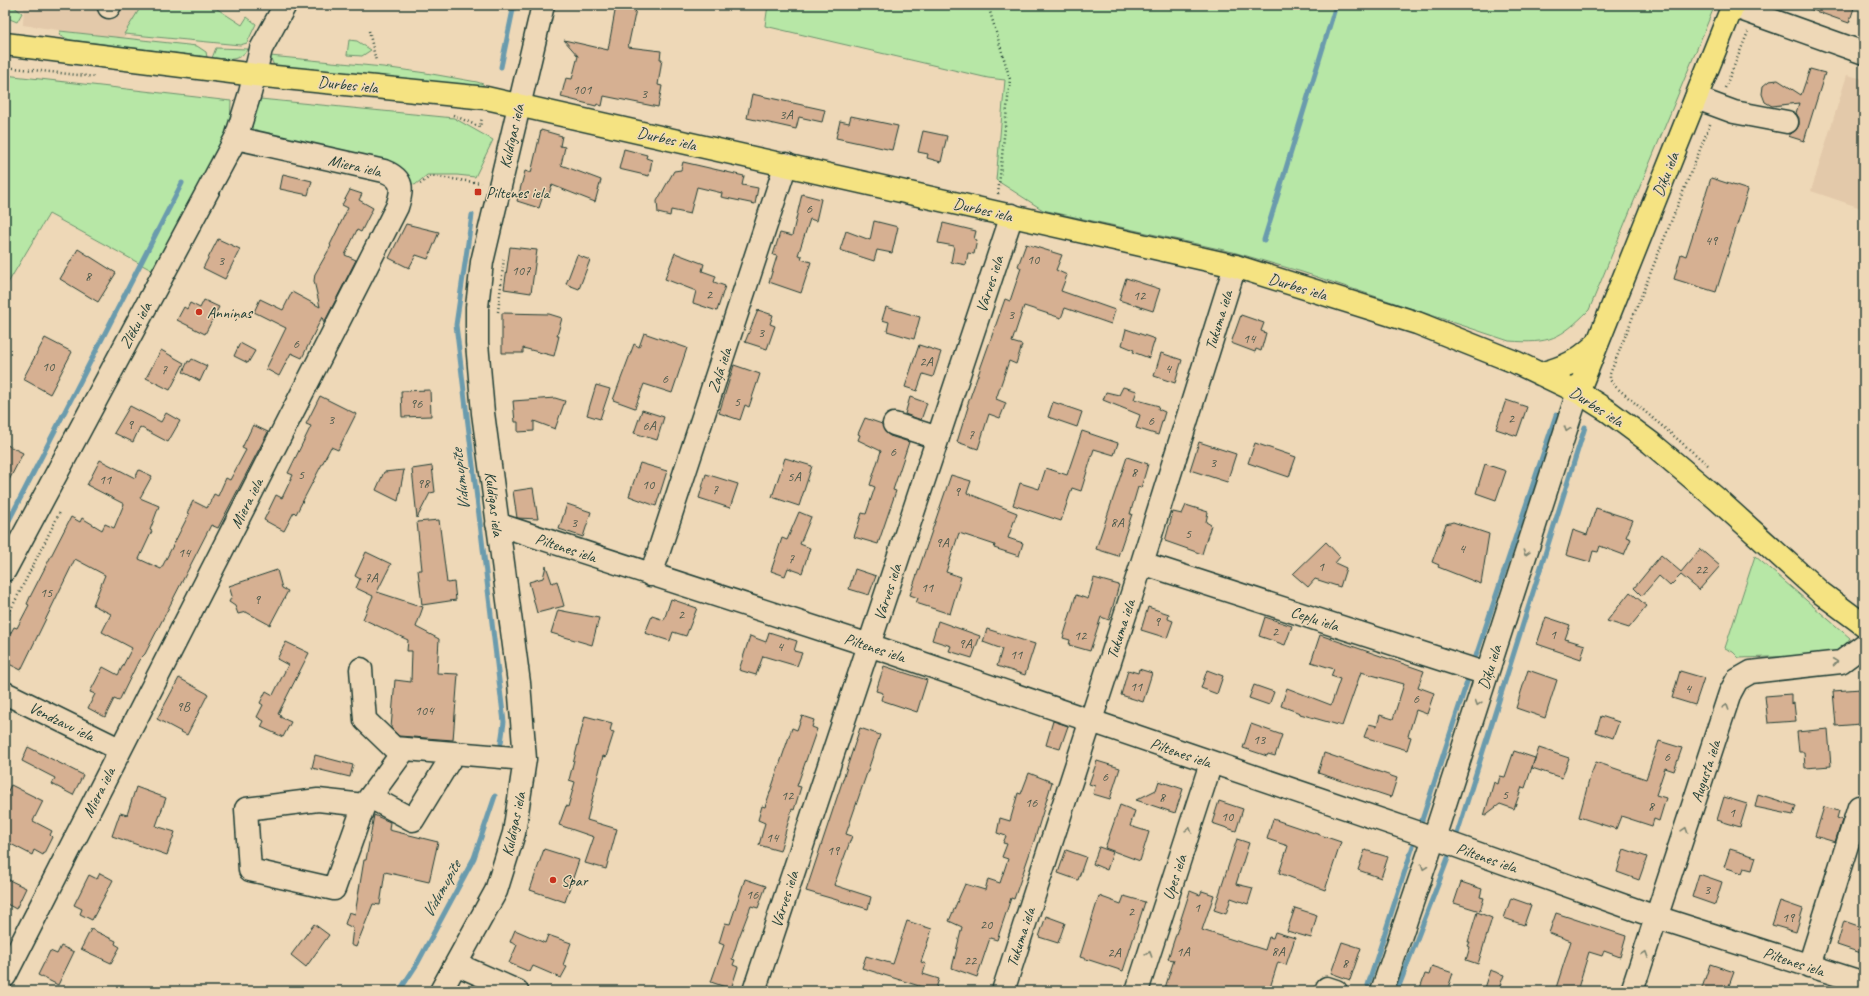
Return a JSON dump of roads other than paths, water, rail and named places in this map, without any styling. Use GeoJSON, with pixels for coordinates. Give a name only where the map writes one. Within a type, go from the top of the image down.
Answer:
{"type":"FeatureCollection","features":[{"type":"Feature","properties":{"kind":"main road","name":"Dīķu iela"},"geometry":{"type":"LineString","coordinates":[[1578,392],[1733,6]]}},
{"type":"Feature","properties":{"kind":"main road","name":"Durbes iela"},"geometry":{"type":"LineString","coordinates":[[5,44],[254,75],[486,98],[786,164],[1235,266],[1417,323],[1515,362],[1578,392],[1608,411],[1651,443],[1717,499],[1821,593],[1864,625]]}},
{"type":"Feature","properties":{"kind":"main road","name":"Dīķu iela"},"geometry":{"type":"LineString","coordinates":[[1540,374],[1568,366],[1582,357],[1597,343]]}},
{"type":"Feature","properties":{"kind":"street","name":"Zlēku iela"},"geometry":{"type":"LineString","coordinates":[[5,570],[236,138],[261,49],[285,5]]}},
{"type":"Feature","properties":{"kind":"street","name":"Kuldīgas iela"},"geometry":{"type":"LineString","coordinates":[[441,991],[496,890],[514,833],[526,760],[519,683],[497,524],[483,405],[477,343],[477,307],[482,262],[518,105],[544,5]]}},
{"type":"Feature","properties":{"kind":"street"},"geometry":{"type":"LineString","coordinates":[[1733,6],[1864,53]]}},
{"type":"Feature","properties":{"kind":"street"},"geometry":{"type":"LineString","coordinates":[[1696,98],[1734,112],[1787,122]]}},
{"type":"Feature","properties":{"kind":"street","name":"Miera iela"},"geometry":{"type":"LineString","coordinates":[[5,976],[397,207],[402,192],[395,175],[384,171],[236,138]]}},
{"type":"Feature","properties":{"kind":"street","name":"Zaļā iela"},"geometry":{"type":"LineString","coordinates":[[651,575],[786,164]]}},
{"type":"Feature","properties":{"kind":"street","name":"Vārves iela"},"geometry":{"type":"LineString","coordinates":[[754,991],[938,438],[1004,213]]}},
{"type":"Feature","properties":{"kind":"street","name":"Tukuma iela"},"geometry":{"type":"LineString","coordinates":[[1003,991],[1142,563],[1235,266]]}},
{"type":"Feature","properties":{"kind":"street","name":"Dīķu iela"},"geometry":{"type":"LineString","coordinates":[[1382,991],[1434,838],[1578,392]]}},
{"type":"Feature","properties":{"kind":"street"},"geometry":{"type":"LineString","coordinates":[[894,424],[938,438]]}},
{"type":"Feature","properties":{"kind":"street","name":"Piltenes iela"},"geometry":{"type":"LineString","coordinates":[[497,524],[869,645],[1434,838],[1656,917],[1809,966],[1855,984]]}},
{"type":"Feature","properties":{"kind":"street","name":"Cepļu iela"},"geometry":{"type":"LineString","coordinates":[[1142,563],[1487,674]]}},
{"type":"Feature","properties":{"kind":"street","name":"Augusta iela"},"geometry":{"type":"LineString","coordinates":[[1632,991],[1730,693],[1737,680],[1751,672],[1841,662],[1864,645]]}},
{"type":"Feature","properties":{"kind":"street"},"geometry":{"type":"LineString","coordinates":[[361,669],[365,720],[394,748],[526,760]]}},
{"type":"Feature","properties":{"kind":"street","name":"Vendzavu iela"},"geometry":{"type":"LineString","coordinates":[[5,693],[120,749]]}},
{"type":"Feature","properties":{"kind":"street"},"geometry":{"type":"LineString","coordinates":[[405,749],[367,801],[334,889],[250,870],[246,809],[318,800],[367,801],[413,820],[454,753]]}},
{"type":"Feature","properties":{"kind":"street","name":"Upes iela"},"geometry":{"type":"LineString","coordinates":[[1138,991],[1211,763]]}},
{"type":"Feature","properties":{"kind":"street"},"geometry":{"type":"LineString","coordinates":[[1809,966],[1859,807]]}},
{"type":"Feature","properties":{"kind":"street"},"geometry":{"type":"LineString","coordinates":[[456,964],[517,991]]}},
{"type":"Feature","properties":{"kind":"waterway","name":"Vidumupīte"},"geometry":{"type":"LineString","coordinates":[[501,67],[514,5]]}},
{"type":"Feature","properties":{"kind":"waterway"},"geometry":{"type":"LineString","coordinates":[[1264,240],[1336,5]]}},
{"type":"Feature","properties":{"kind":"waterway"},"geometry":{"type":"LineString","coordinates":[[5,528],[182,183]]}},
{"type":"Feature","properties":{"kind":"waterway","name":"Vidumupīte"},"geometry":{"type":"LineString","coordinates":[[472,215],[456,325],[504,722],[501,743]]}},
{"type":"Feature","properties":{"kind":"waterway"},"geometry":{"type":"LineString","coordinates":[[1476,656],[1556,415]]}},
{"type":"Feature","properties":{"kind":"waterway"},"geometry":{"type":"LineString","coordinates":[[1456,837],[1585,427]]}},
{"type":"Feature","properties":{"kind":"waterway"},"geometry":{"type":"LineString","coordinates":[[1422,820],[1467,682]]}},
{"type":"Feature","properties":{"kind":"waterway","name":"Vidumupīte"},"geometry":{"type":"LineString","coordinates":[[400,990],[417,964],[474,858],[495,796]]}},
{"type":"Feature","properties":{"kind":"waterway"},"geometry":{"type":"LineString","coordinates":[[1368,985],[1413,846]]}},
{"type":"Feature","properties":{"kind":"waterway"},"geometry":{"type":"LineString","coordinates":[[1397,991],[1448,858]]}},
{"type":"Feature","properties":{"kind":"place","name":"Piltenes iela"},"geometry":{"type":"Point","coordinates":[478,192]}},
{"type":"Feature","properties":{"kind":"place","name":"Anniņas"},"geometry":{"type":"Point","coordinates":[199,312]}},
{"type":"Feature","properties":{"kind":"place","name":"Spar"},"geometry":{"type":"Point","coordinates":[553,880]}}]}
